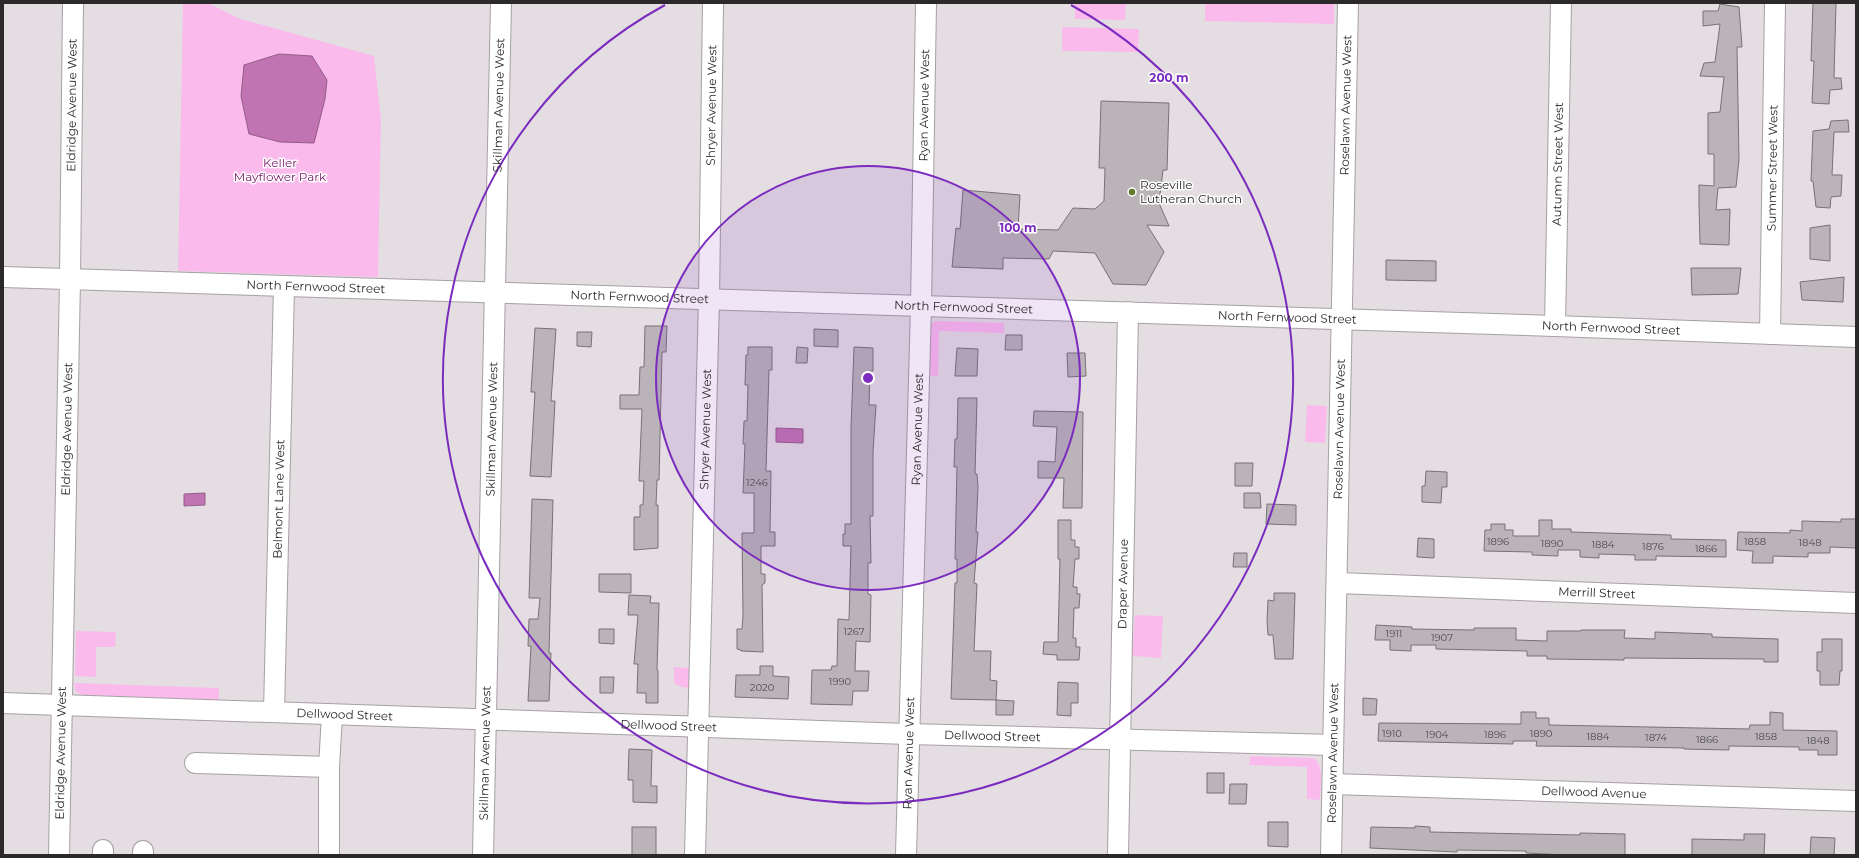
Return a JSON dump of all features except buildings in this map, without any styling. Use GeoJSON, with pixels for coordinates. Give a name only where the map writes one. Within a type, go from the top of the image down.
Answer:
{"type":"FeatureCollection","features":[{"type":"Feature","properties":{"kind":"street","name":"Eldridge Avenue West"},"geometry":{"type":"LineString","coordinates":[[59,855],[70,279],[73,3]]}},
{"type":"Feature","properties":{"kind":"street","name":"Skillman Avenue West"},"geometry":{"type":"LineString","coordinates":[[483,855],[501,3]]}},
{"type":"Feature","properties":{"kind":"street","name":"Shryer Avenue West"},"geometry":{"type":"LineString","coordinates":[[695,855],[697,726],[709,299],[713,3]]}},
{"type":"Feature","properties":{"kind":"street","name":"Ryan Avenue West"},"geometry":{"type":"LineString","coordinates":[[906,855],[908,734],[921,306],[926,3]]}},
{"type":"Feature","properties":{"kind":"street","name":"Roselawn Avenue West"},"geometry":{"type":"LineString","coordinates":[[1331,855],[1338,583],[1348,3]]}},
{"type":"Feature","properties":{"kind":"street","name":"Autumn Street West"},"geometry":{"type":"LineString","coordinates":[[1555,326],[1561,3]]}},
{"type":"Feature","properties":{"kind":"street","name":"Summer Street West"},"geometry":{"type":"LineString","coordinates":[[1770,334],[1775,3]]}},
{"type":"Feature","properties":{"kind":"street","name":"North Fernwood Street"},"geometry":{"type":"LineString","coordinates":[[3,277],[284,287],[1128,312],[1856,337]]}},
{"type":"Feature","properties":{"kind":"street","name":"Belmont Lane West"},"geometry":{"type":"LineString","coordinates":[[274,712],[284,287]]}},
{"type":"Feature","properties":{"kind":"street","name":"Draper Avenue"},"geometry":{"type":"LineString","coordinates":[[1118,855],[1128,312]]}},
{"type":"Feature","properties":{"kind":"street","name":"Merrill Street"},"geometry":{"type":"LineString","coordinates":[[1338,583],[1856,603]]}},
{"type":"Feature","properties":{"kind":"street","name":"Dellwood Street"},"geometry":{"type":"LineString","coordinates":[[3,703],[908,734],[1334,745]]}},
{"type":"Feature","properties":{"kind":"street"},"geometry":{"type":"LineString","coordinates":[[329,855],[328,767],[332,715]]}},
{"type":"Feature","properties":{"kind":"street"},"geometry":{"type":"LineString","coordinates":[[195,763],[328,767]]}},
{"type":"Feature","properties":{"kind":"street","name":"Dellwood Avenue"},"geometry":{"type":"LineString","coordinates":[[1333,784],[1856,801]]}},
{"type":"Feature","properties":{"kind":"green space","name":"Keller Mayflower Park"},"geometry":{"type":"Polygon","coordinates":[[[183,3],[208,3],[238,18],[374,56],[381,119],[378,277],[178,271],[183,3]]]}},
{"type":"Feature","properties":{"kind":"green space"},"geometry":{"type":"Polygon","coordinates":[[[1075,3],[1126,3],[1125,20],[1075,19],[1075,3]]]}},
{"type":"Feature","properties":{"kind":"green space"},"geometry":{"type":"Polygon","coordinates":[[[1205,3],[1334,3],[1334,24],[1205,21],[1205,3]]]}},
{"type":"Feature","properties":{"kind":"green space"},"geometry":{"type":"Polygon","coordinates":[[[1062,27],[1139,29],[1138,52],[1062,51],[1062,27]]]}},
{"type":"Feature","properties":{"kind":"green space"},"geometry":{"type":"Polygon","coordinates":[[[935,321],[1004,323],[1004,333],[939,331],[938,376],[927,376],[931,324],[935,321]]]}},
{"type":"Feature","properties":{"kind":"green space"},"geometry":{"type":"Polygon","coordinates":[[[1307,405],[1327,406],[1325,443],[1305,442],[1307,405]]]}},
{"type":"Feature","properties":{"kind":"green space"},"geometry":{"type":"Polygon","coordinates":[[[1135,615],[1163,616],[1161,658],[1132,656],[1135,615]]]}},
{"type":"Feature","properties":{"kind":"green space"},"geometry":{"type":"Polygon","coordinates":[[[76,631],[116,632],[115,647],[96,647],[96,677],[75,676],[76,631]]]}},
{"type":"Feature","properties":{"kind":"green space"},"geometry":{"type":"Polygon","coordinates":[[[674,667],[690,668],[689,688],[681,687],[674,683],[674,667]]]}},
{"type":"Feature","properties":{"kind":"green space"},"geometry":{"type":"Polygon","coordinates":[[[74,683],[219,688],[219,700],[83,695],[76,692],[74,683]]]}},
{"type":"Feature","properties":{"kind":"green space"},"geometry":{"type":"Polygon","coordinates":[[[1250,756],[1314,758],[1320,766],[1321,771],[1320,800],[1307,799],[1307,767],[1249,765],[1250,756]]]}},
{"type":"Feature","properties":{"kind":"shaded area"},"geometry":{"type":"Polygon","coordinates":[[[279,54],[312,56],[327,80],[325,99],[314,143],[280,142],[249,134],[241,96],[244,65],[279,54]]]}},
{"type":"Feature","properties":{"kind":"shaded area"},"geometry":{"type":"Polygon","coordinates":[[[776,428],[803,429],[803,443],[776,442],[776,428]]]}},
{"type":"Feature","properties":{"kind":"shaded area"},"geometry":{"type":"Polygon","coordinates":[[[205,493],[205,505],[184,506],[184,494],[205,493]]]}},
{"type":"Feature","properties":{"kind":"place","name":"Roseville Lutheran Church"},"geometry":{"type":"Point","coordinates":[1132,192]}}]}
